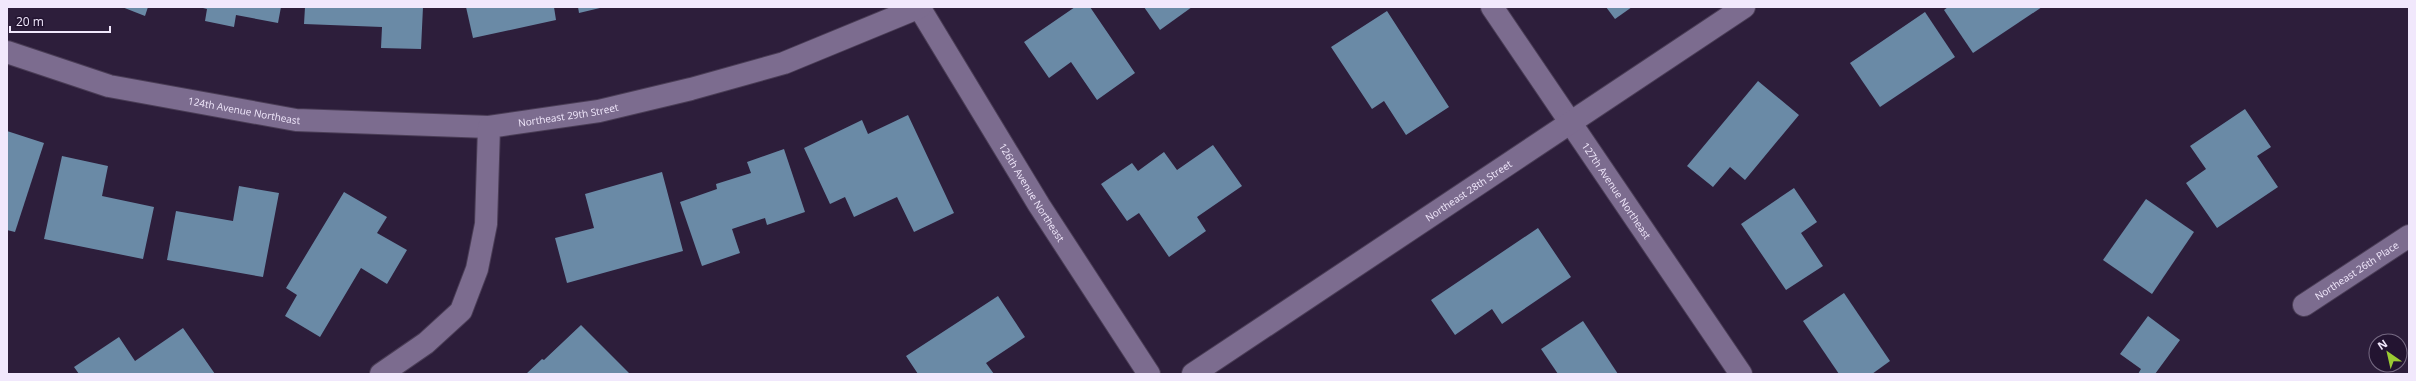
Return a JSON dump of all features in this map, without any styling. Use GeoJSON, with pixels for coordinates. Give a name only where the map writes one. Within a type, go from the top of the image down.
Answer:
{"type":"FeatureCollection","features":[{"type":"Feature","properties":{"kind":"street","name":"Northeast 29th Street"},"geometry":{"type":"LineString","coordinates":[[489,127],[599,111],[698,88],[784,63],[919,7]]}},
{"type":"Feature","properties":{"kind":"street","name":"126th Avenue Northeast"},"geometry":{"type":"LineString","coordinates":[[919,7],[1039,205],[1149,374]]}},
{"type":"Feature","properties":{"kind":"street","name":"127th Avenue Northeast"},"geometry":{"type":"LineString","coordinates":[[1492,7],[1741,374]]}},
{"type":"Feature","properties":{"kind":"street","name":"Northeast 28th Street"},"geometry":{"type":"LineString","coordinates":[[1193,374],[1744,7]]}},
{"type":"Feature","properties":{"kind":"street","name":"124th Avenue Northeast"},"geometry":{"type":"LineString","coordinates":[[7,52],[109,86],[296,120],[489,127]]}},
{"type":"Feature","properties":{"kind":"street"},"geometry":{"type":"LineString","coordinates":[[381,374],[426,344],[461,312],[477,269],[486,224],[489,127]]}},
{"type":"Feature","properties":{"kind":"street","name":"Northeast 26th Place"},"geometry":{"type":"LineString","coordinates":[[2304,305],[2409,236]]}},
{"type":"Feature","properties":{"kind":"building"},"geometry":{"type":"Polygon","coordinates":[[[122,7],[148,7],[145,16],[122,7]]]}},
{"type":"Feature","properties":{"kind":"building"},"geometry":{"type":"Polygon","coordinates":[[[199,7],[281,7],[278,23],[236,15],[234,27],[205,21],[207,9],[199,7]]]}},
{"type":"Feature","properties":{"kind":"building"},"geometry":{"type":"Polygon","coordinates":[[[305,7],[423,7],[421,49],[381,48],[382,27],[304,24],[305,7]]]}},
{"type":"Feature","properties":{"kind":"building"},"geometry":{"type":"Polygon","coordinates":[[[466,7],[554,7],[556,20],[473,38],[466,7]]]}},
{"type":"Feature","properties":{"kind":"building"},"geometry":{"type":"Polygon","coordinates":[[[578,7],[600,7],[600,8],[579,13],[578,7]]]}},
{"type":"Feature","properties":{"kind":"building"},"geometry":{"type":"Polygon","coordinates":[[[1075,7],[1090,7],[1135,73],[1097,100],[1071,62],[1049,78],[1024,42],[1075,7]]]}},
{"type":"Feature","properties":{"kind":"building"},"geometry":{"type":"Polygon","coordinates":[[[1144,7],[1192,7],[1160,30],[1144,7]]]}},
{"type":"Feature","properties":{"kind":"building"},"geometry":{"type":"Polygon","coordinates":[[[1606,7],[1632,7],[1615,19],[1606,7]]]}},
{"type":"Feature","properties":{"kind":"building"},"geometry":{"type":"Polygon","coordinates":[[[1948,7],[2042,7],[1973,53],[1944,10],[1948,7]]]}},
{"type":"Feature","properties":{"kind":"building"},"geometry":{"type":"Polygon","coordinates":[[[1387,11],[1449,107],[1406,135],[1384,101],[1372,109],[1331,47],[1387,11]]]}},
{"type":"Feature","properties":{"kind":"building"},"geometry":{"type":"Polygon","coordinates":[[[1925,12],[1955,57],[1880,107],[1850,63],[1925,12]]]}},
{"type":"Feature","properties":{"kind":"building"},"geometry":{"type":"Polygon","coordinates":[[[1758,81],[1799,115],[1745,180],[1730,167],[1713,187],[1687,166],[1758,81]]]}},
{"type":"Feature","properties":{"kind":"building"},"geometry":{"type":"Polygon","coordinates":[[[2245,109],[2271,147],[2257,156],[2278,187],[2217,228],[2186,183],[2206,169],[2190,146],[2245,109]]]}},
{"type":"Feature","properties":{"kind":"building"},"geometry":{"type":"Polygon","coordinates":[[[908,115],[954,213],[914,232],[897,197],[854,217],[845,197],[830,204],[804,148],[862,120],[868,134],[908,115]]]}},
{"type":"Feature","properties":{"kind":"building"},"geometry":{"type":"Polygon","coordinates":[[[7,131],[44,143],[15,232],[7,230],[7,131]]]}},
{"type":"Feature","properties":{"kind":"building"},"geometry":{"type":"Polygon","coordinates":[[[1213,145],[1242,186],[1197,217],[1206,231],[1169,257],[1139,213],[1127,221],[1101,184],[1132,163],[1138,171],[1164,152],[1177,170],[1213,145]]]}},
{"type":"Feature","properties":{"kind":"building"},"geometry":{"type":"Polygon","coordinates":[[[784,149],[805,212],[767,225],[765,218],[732,229],[740,253],[702,266],[680,202],[717,189],[716,184],[751,173],[747,162],[784,149]]]}},
{"type":"Feature","properties":{"kind":"building"},"geometry":{"type":"Polygon","coordinates":[[[62,156],[108,166],[102,196],[154,207],[143,259],[44,239],[62,156]]]}},
{"type":"Feature","properties":{"kind":"building"},"geometry":{"type":"Polygon","coordinates":[[[662,172],[683,251],[567,283],[555,238],[594,228],[585,194],[662,172]]]}},
{"type":"Feature","properties":{"kind":"building"},"geometry":{"type":"Polygon","coordinates":[[[239,186],[279,193],[263,277],[167,260],[176,211],[233,221],[239,186]]]}},
{"type":"Feature","properties":{"kind":"building"},"geometry":{"type":"Polygon","coordinates":[[[1794,188],[1817,222],[1801,233],[1823,266],[1786,290],[1741,224],[1794,188]]]}},
{"type":"Feature","properties":{"kind":"building"},"geometry":{"type":"Polygon","coordinates":[[[344,192],[387,217],[377,233],[407,250],[387,284],[361,268],[320,337],[285,316],[297,295],[286,288],[344,192]]]}},
{"type":"Feature","properties":{"kind":"building"},"geometry":{"type":"Polygon","coordinates":[[[2146,199],[2194,232],[2152,294],[2103,260],[2146,199]]]}},
{"type":"Feature","properties":{"kind":"building"},"geometry":{"type":"Polygon","coordinates":[[[1538,228],[1571,277],[1502,324],[1492,309],[1455,335],[1431,300],[1538,228]]]}},
{"type":"Feature","properties":{"kind":"building"},"geometry":{"type":"Polygon","coordinates":[[[1844,293],[1890,361],[1872,374],[1839,374],[1803,321],[1844,293]]]}},
{"type":"Feature","properties":{"kind":"building"},"geometry":{"type":"Polygon","coordinates":[[[998,296],[1025,337],[986,363],[994,374],[918,374],[906,356],[998,296]]]}},
{"type":"Feature","properties":{"kind":"building"},"geometry":{"type":"Polygon","coordinates":[[[2148,316],[2180,340],[2155,374],[2138,374],[2141,369],[2120,354],[2148,316]]]}},
{"type":"Feature","properties":{"kind":"building"},"geometry":{"type":"Polygon","coordinates":[[[1583,321],[1618,374],[1558,374],[1541,349],[1583,321]]]}},
{"type":"Feature","properties":{"kind":"building"},"geometry":{"type":"Polygon","coordinates":[[[581,325],[630,374],[526,374],[542,359],[544,360],[581,325]]]}},
{"type":"Feature","properties":{"kind":"building"},"geometry":{"type":"Polygon","coordinates":[[[183,328],[215,374],[79,374],[74,367],[119,337],[135,361],[183,328]]]}}]}
